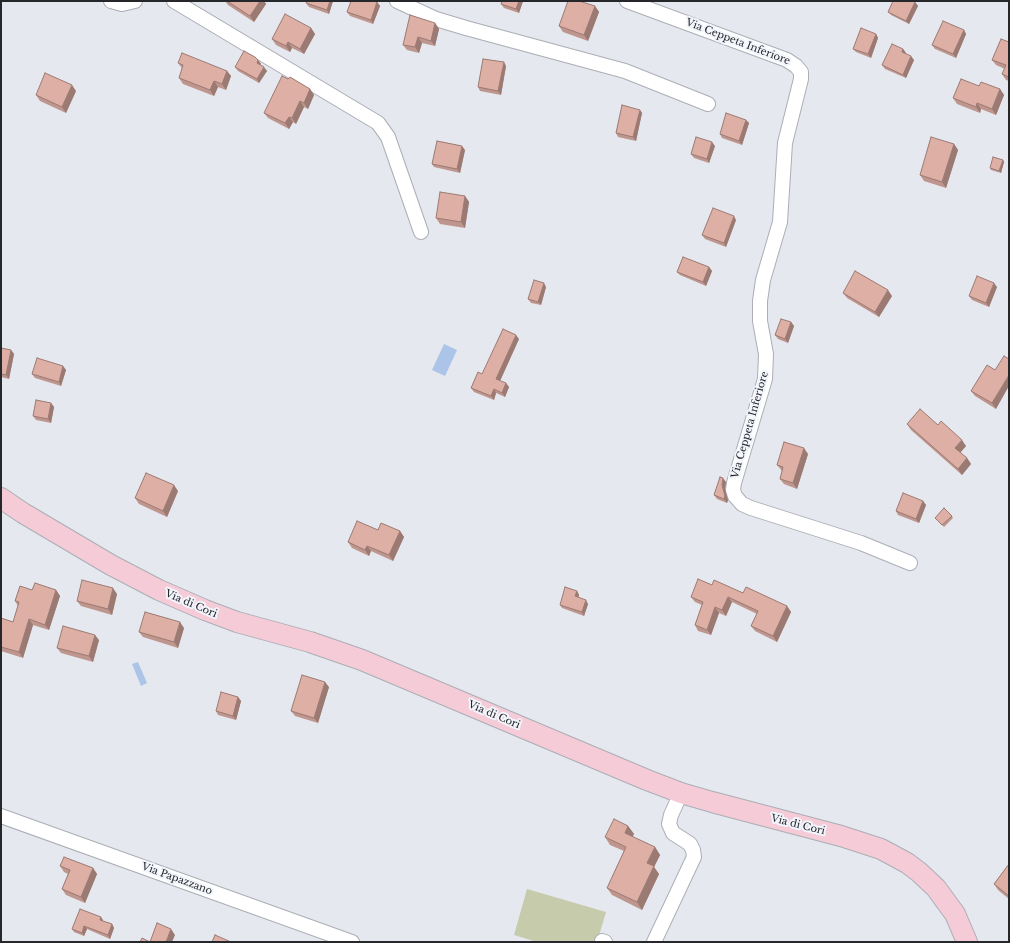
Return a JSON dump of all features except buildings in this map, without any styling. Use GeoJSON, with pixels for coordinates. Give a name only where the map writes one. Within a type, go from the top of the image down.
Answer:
{"type":"FeatureCollection","features":[{"type":"Feature","properties":{"kind":"main road","name":"Via di Cori"},"geometry":{"type":"LineString","coordinates":[[1,498],[23,513],[111,565],[183,601],[232,620],[310,642],[362,660],[647,780],[712,802],[848,838],[888,852],[919,872],[940,892],[956,914],[967,942]]}},
{"type":"Feature","properties":{"kind":"street"},"geometry":{"type":"LineString","coordinates":[[111,1],[122,4],[135,1]]}},
{"type":"Feature","properties":{"kind":"street"},"geometry":{"type":"LineString","coordinates":[[174,1],[378,123],[388,137],[421,232]]}},
{"type":"Feature","properties":{"kind":"street"},"geometry":{"type":"LineString","coordinates":[[396,1],[429,16],[466,28],[625,71],[708,104]]}},
{"type":"Feature","properties":{"kind":"street","name":"Via Ceppeta Inferiore"},"geometry":{"type":"LineString","coordinates":[[627,1],[787,60],[796,66],[801,72],[801,80],[785,143],[780,222],[763,280],[760,301],[760,317],[766,360],[765,379],[734,483],[733,490],[735,496],[742,504],[750,508],[861,543],[910,563]]}},
{"type":"Feature","properties":{"kind":"street"},"geometry":{"type":"LineString","coordinates":[[654,942],[694,857],[690,844],[673,833],[669,824],[671,815],[681,792]]}},
{"type":"Feature","properties":{"kind":"street","name":"Via Papazzano"},"geometry":{"type":"LineString","coordinates":[[1,816],[352,942]]}},
{"type":"Feature","properties":{"kind":"green space"},"geometry":{"type":"Polygon","coordinates":[[[527,889],[606,912],[597,942],[537,942],[514,935],[527,889]]]}},
{"type":"Feature","properties":{"kind":"water"},"geometry":{"type":"Polygon","coordinates":[[[444,344],[457,350],[445,376],[432,370],[444,344]]]}},
{"type":"Feature","properties":{"kind":"water"},"geometry":{"type":"Polygon","coordinates":[[[138,662],[147,683],[141,686],[132,664],[138,662]]]}}]}
